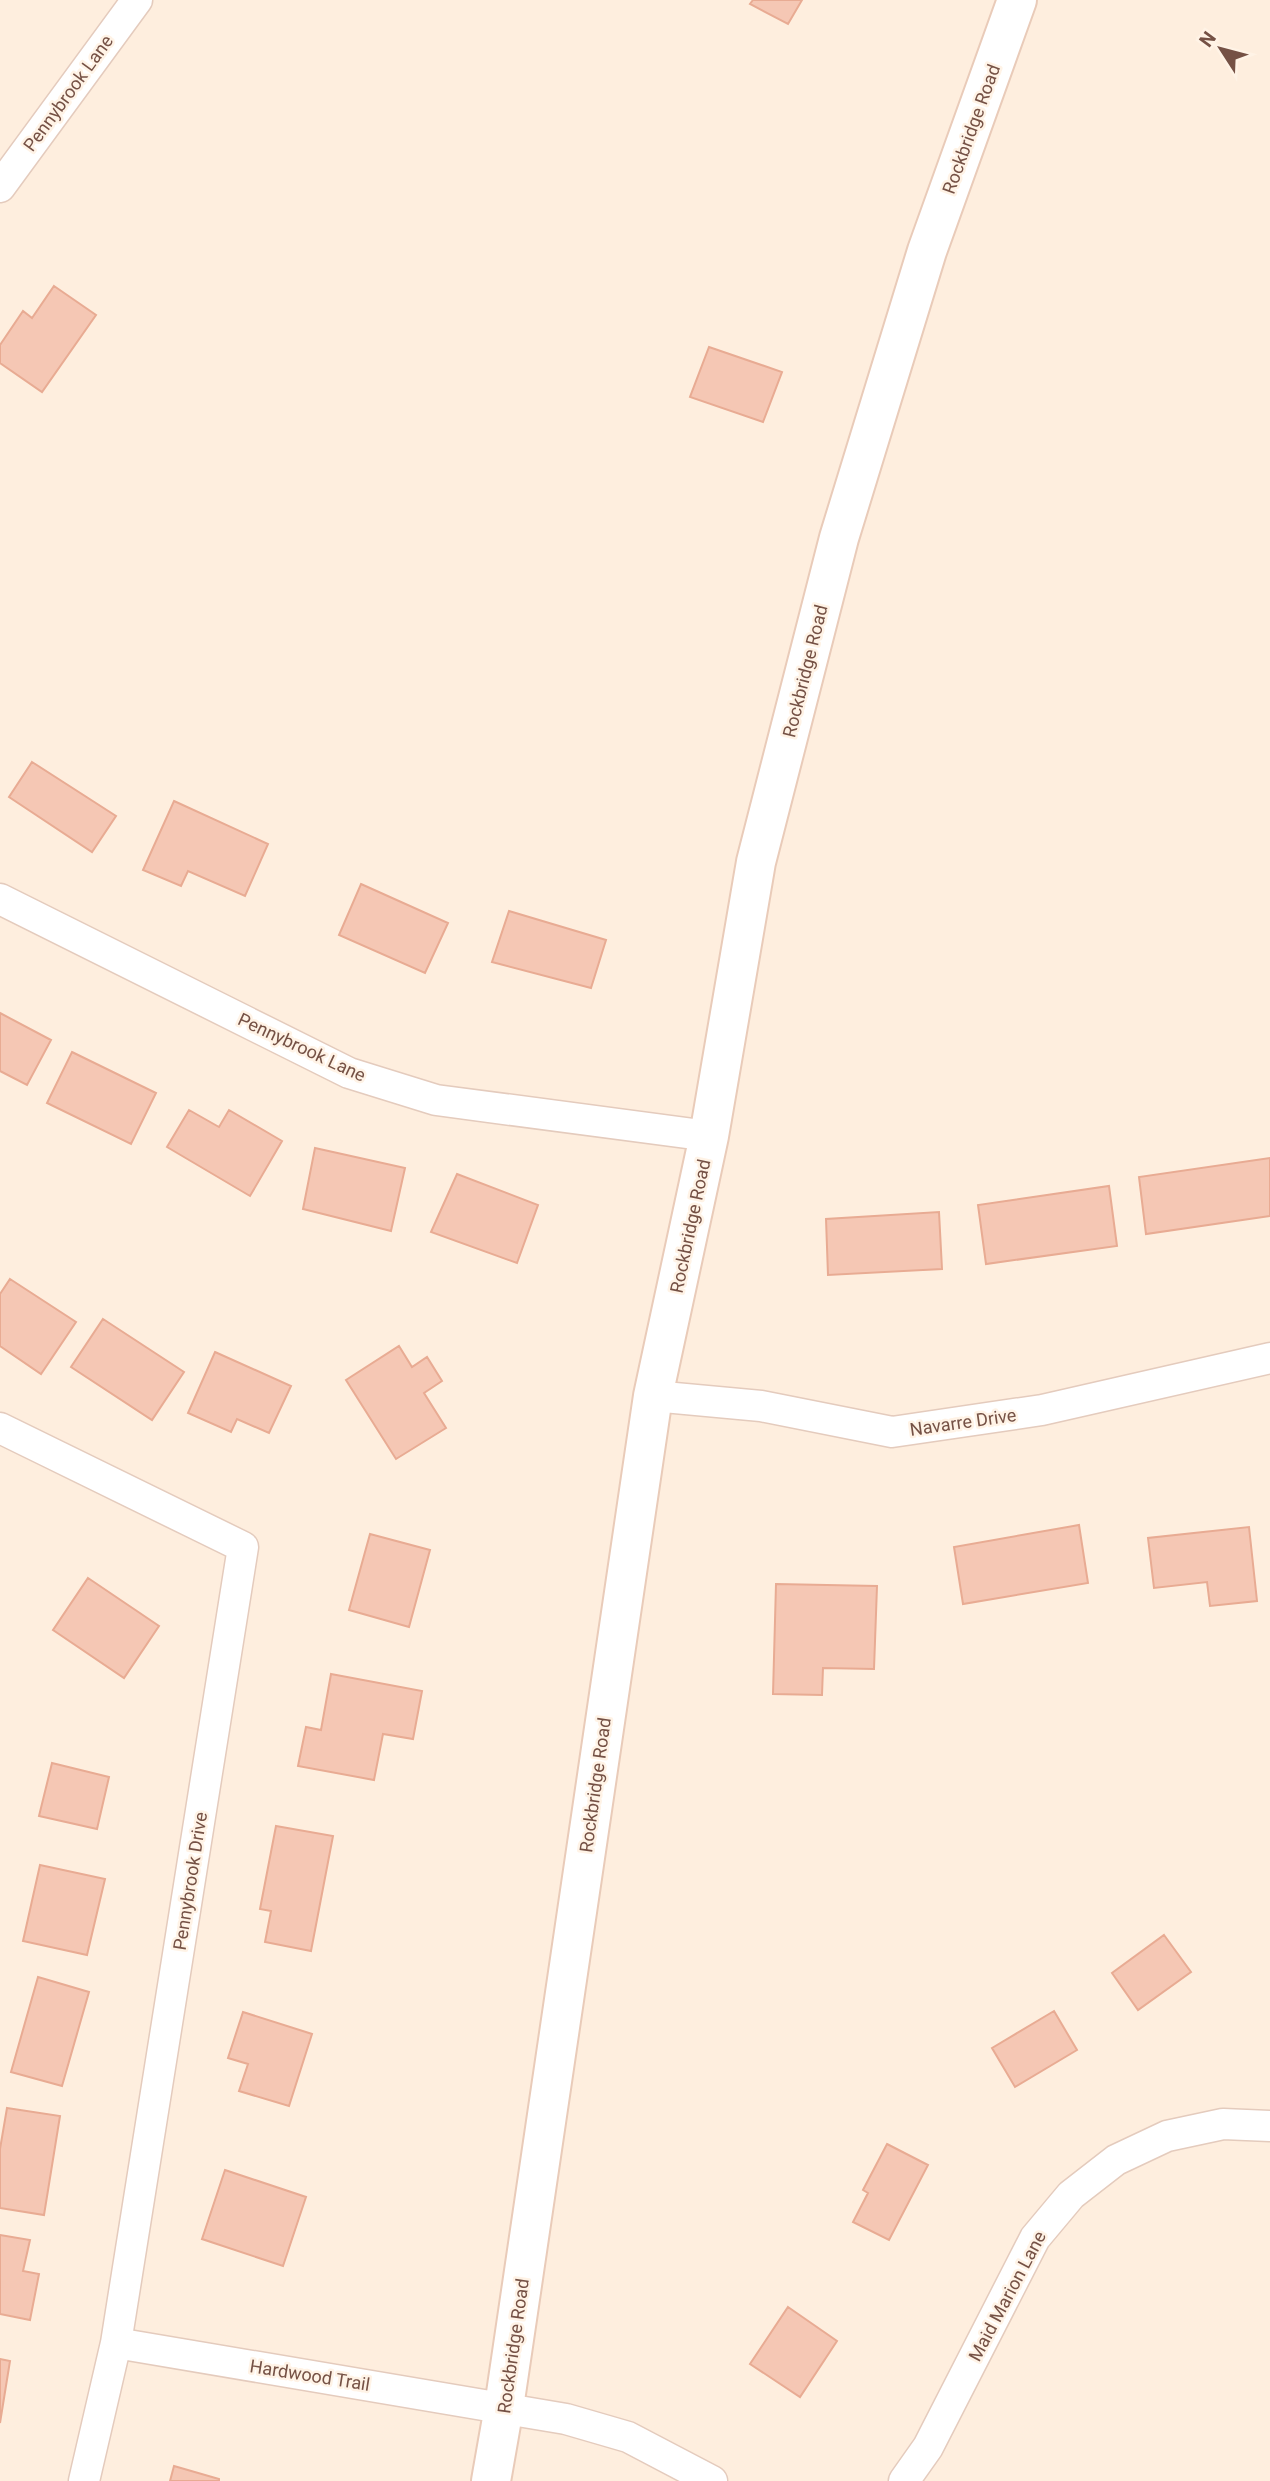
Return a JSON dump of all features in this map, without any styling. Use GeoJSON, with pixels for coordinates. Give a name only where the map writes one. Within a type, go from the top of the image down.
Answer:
{"type":"FeatureCollection","features":[{"type":"Feature","properties":{"kind":"main road","name":"Rockbridge Road"},"geometry":{"type":"LineString","coordinates":[[491,2481],[653,1396],[709,1136],[756,862],[839,538],[927,251],[1017,0]]}},
{"type":"Feature","properties":{"kind":"street","name":"Pennybrook Lane"},"geometry":{"type":"LineString","coordinates":[[0,187],[137,0]]}},
{"type":"Feature","properties":{"kind":"street","name":"Pennybrook Lane"},"geometry":{"type":"LineString","coordinates":[[0,899],[349,1073],[436,1100],[709,1136]]}},
{"type":"Feature","properties":{"kind":"street","name":"Navarre Drive"},"geometry":{"type":"LineString","coordinates":[[653,1396],[761,1406],[892,1432],[1042,1410],[1270,1358]]}},
{"type":"Feature","properties":{"kind":"street","name":"Pennybrook Drive"},"geometry":{"type":"LineString","coordinates":[[0,1427],[243,1546],[116,2343],[83,2481]]}},
{"type":"Feature","properties":{"kind":"street","name":"Maid Marion Lane"},"geometry":{"type":"LineString","coordinates":[[904,2481],[928,2447],[1035,2238],[1071,2195],[1116,2160],[1167,2136],[1223,2124],[1270,2126]]}},
{"type":"Feature","properties":{"kind":"street","name":"Hardwood Trail"},"geometry":{"type":"LineString","coordinates":[[116,2343],[566,2419],[628,2437],[712,2481]]}},
{"type":"Feature","properties":{"kind":"building"},"geometry":{"type":"Polygon","coordinates":[[[753,0],[802,0],[788,24],[750,4],[753,0]]]}},
{"type":"Feature","properties":{"kind":"building"},"geometry":{"type":"Polygon","coordinates":[[[54,286],[96,315],[42,392],[0,363],[0,345],[23,311],[32,318],[54,286]]]}},
{"type":"Feature","properties":{"kind":"building"},"geometry":{"type":"Polygon","coordinates":[[[709,347],[782,372],[763,422],[690,397],[709,347]]]}},
{"type":"Feature","properties":{"kind":"building"},"geometry":{"type":"Polygon","coordinates":[[[32,762],[116,816],[92,852],[9,797],[32,762]]]}},
{"type":"Feature","properties":{"kind":"building"},"geometry":{"type":"Polygon","coordinates":[[[174,801],[268,844],[245,896],[188,871],[181,886],[143,870],[174,801]]]}},
{"type":"Feature","properties":{"kind":"building"},"geometry":{"type":"Polygon","coordinates":[[[361,884],[448,923],[425,973],[339,935],[361,884]]]}},
{"type":"Feature","properties":{"kind":"building"},"geometry":{"type":"Polygon","coordinates":[[[509,911],[606,940],[591,988],[492,962],[509,911]]]}},
{"type":"Feature","properties":{"kind":"building"},"geometry":{"type":"Polygon","coordinates":[[[0,1013],[51,1040],[27,1085],[0,1071],[0,1013]]]}},
{"type":"Feature","properties":{"kind":"building"},"geometry":{"type":"Polygon","coordinates":[[[72,1052],[156,1093],[131,1144],[47,1103],[72,1052]]]}},
{"type":"Feature","properties":{"kind":"building"},"geometry":{"type":"Polygon","coordinates":[[[189,1110],[219,1127],[229,1110],[282,1141],[250,1196],[167,1147],[189,1110]]]}},
{"type":"Feature","properties":{"kind":"building"},"geometry":{"type":"Polygon","coordinates":[[[315,1148],[405,1168],[391,1231],[303,1209],[315,1148]]]}},
{"type":"Feature","properties":{"kind":"building"},"geometry":{"type":"Polygon","coordinates":[[[1270,1158],[1270,1216],[1146,1234],[1139,1177],[1270,1158]]]}},
{"type":"Feature","properties":{"kind":"building"},"geometry":{"type":"Polygon","coordinates":[[[457,1174],[538,1205],[517,1263],[431,1232],[457,1174]]]}},
{"type":"Feature","properties":{"kind":"building"},"geometry":{"type":"Polygon","coordinates":[[[1109,1186],[1117,1246],[986,1264],[978,1205],[1109,1186]]]}},
{"type":"Feature","properties":{"kind":"building"},"geometry":{"type":"Polygon","coordinates":[[[939,1212],[942,1269],[828,1275],[826,1219],[939,1212]]]}},
{"type":"Feature","properties":{"kind":"building"},"geometry":{"type":"Polygon","coordinates":[[[10,1279],[76,1322],[41,1374],[0,1346],[0,1294],[10,1279]]]}},
{"type":"Feature","properties":{"kind":"building"},"geometry":{"type":"Polygon","coordinates":[[[103,1319],[184,1372],[152,1420],[71,1367],[103,1319]]]}},
{"type":"Feature","properties":{"kind":"building"},"geometry":{"type":"Polygon","coordinates":[[[399,1346],[412,1367],[427,1357],[442,1381],[424,1393],[446,1428],[396,1459],[346,1380],[399,1346]]]}},
{"type":"Feature","properties":{"kind":"building"},"geometry":{"type":"Polygon","coordinates":[[[215,1352],[291,1386],[269,1433],[237,1419],[231,1432],[188,1413],[215,1352]]]}},
{"type":"Feature","properties":{"kind":"building"},"geometry":{"type":"Polygon","coordinates":[[[1079,1525],[1088,1583],[963,1604],[954,1547],[1079,1525]]]}},
{"type":"Feature","properties":{"kind":"building"},"geometry":{"type":"Polygon","coordinates":[[[1249,1527],[1257,1601],[1210,1606],[1207,1582],[1154,1588],[1148,1538],[1249,1527]]]}},
{"type":"Feature","properties":{"kind":"building"},"geometry":{"type":"Polygon","coordinates":[[[370,1534],[430,1550],[409,1627],[349,1610],[370,1534]]]}},
{"type":"Feature","properties":{"kind":"building"},"geometry":{"type":"Polygon","coordinates":[[[88,1578],[159,1626],[124,1678],[53,1630],[88,1578]]]}},
{"type":"Feature","properties":{"kind":"building"},"geometry":{"type":"Polygon","coordinates":[[[776,1584],[877,1586],[874,1669],[823,1668],[822,1695],[773,1694],[776,1584]]]}},
{"type":"Feature","properties":{"kind":"building"},"geometry":{"type":"Polygon","coordinates":[[[331,1674],[422,1691],[413,1739],[383,1734],[374,1780],[298,1766],[306,1727],[321,1730],[331,1674]]]}},
{"type":"Feature","properties":{"kind":"building"},"geometry":{"type":"Polygon","coordinates":[[[52,1763],[109,1777],[97,1829],[39,1816],[52,1763]]]}},
{"type":"Feature","properties":{"kind":"building"},"geometry":{"type":"Polygon","coordinates":[[[276,1826],[333,1836],[311,1951],[265,1942],[271,1911],[260,1909],[276,1826]]]}},
{"type":"Feature","properties":{"kind":"building"},"geometry":{"type":"Polygon","coordinates":[[[40,1865],[105,1879],[87,1955],[23,1941],[40,1865]]]}},
{"type":"Feature","properties":{"kind":"building"},"geometry":{"type":"Polygon","coordinates":[[[1164,1935],[1191,1972],[1138,2010],[1112,1973],[1164,1935]]]}},
{"type":"Feature","properties":{"kind":"building"},"geometry":{"type":"Polygon","coordinates":[[[38,1977],[89,1992],[62,2086],[11,2072],[38,1977]]]}},
{"type":"Feature","properties":{"kind":"building"},"geometry":{"type":"Polygon","coordinates":[[[1054,2011],[1077,2050],[1015,2087],[992,2048],[1054,2011]]]}},
{"type":"Feature","properties":{"kind":"building"},"geometry":{"type":"Polygon","coordinates":[[[243,2012],[312,2034],[289,2106],[239,2091],[248,2064],[228,2058],[243,2012]]]}},
{"type":"Feature","properties":{"kind":"building"},"geometry":{"type":"Polygon","coordinates":[[[7,2108],[60,2116],[44,2215],[0,2208],[0,2149],[7,2108]]]}},
{"type":"Feature","properties":{"kind":"building"},"geometry":{"type":"Polygon","coordinates":[[[887,2144],[928,2165],[889,2240],[853,2222],[868,2193],[863,2190],[887,2144]]]}},
{"type":"Feature","properties":{"kind":"building"},"geometry":{"type":"Polygon","coordinates":[[[225,2170],[306,2197],[283,2266],[202,2239],[225,2170]]]}},
{"type":"Feature","properties":{"kind":"building"},"geometry":{"type":"Polygon","coordinates":[[[0,2235],[30,2240],[23,2271],[39,2274],[30,2320],[0,2314],[0,2235]]]}},
{"type":"Feature","properties":{"kind":"building"},"geometry":{"type":"Polygon","coordinates":[[[788,2307],[837,2341],[800,2397],[750,2364],[788,2307]]]}},
{"type":"Feature","properties":{"kind":"building"},"geometry":{"type":"Polygon","coordinates":[[[0,2359],[10,2361],[0,2423],[0,2359]]]}},
{"type":"Feature","properties":{"kind":"building"},"geometry":{"type":"Polygon","coordinates":[[[174,2466],[219,2479],[219,2481],[170,2481],[174,2466]]]}}]}
